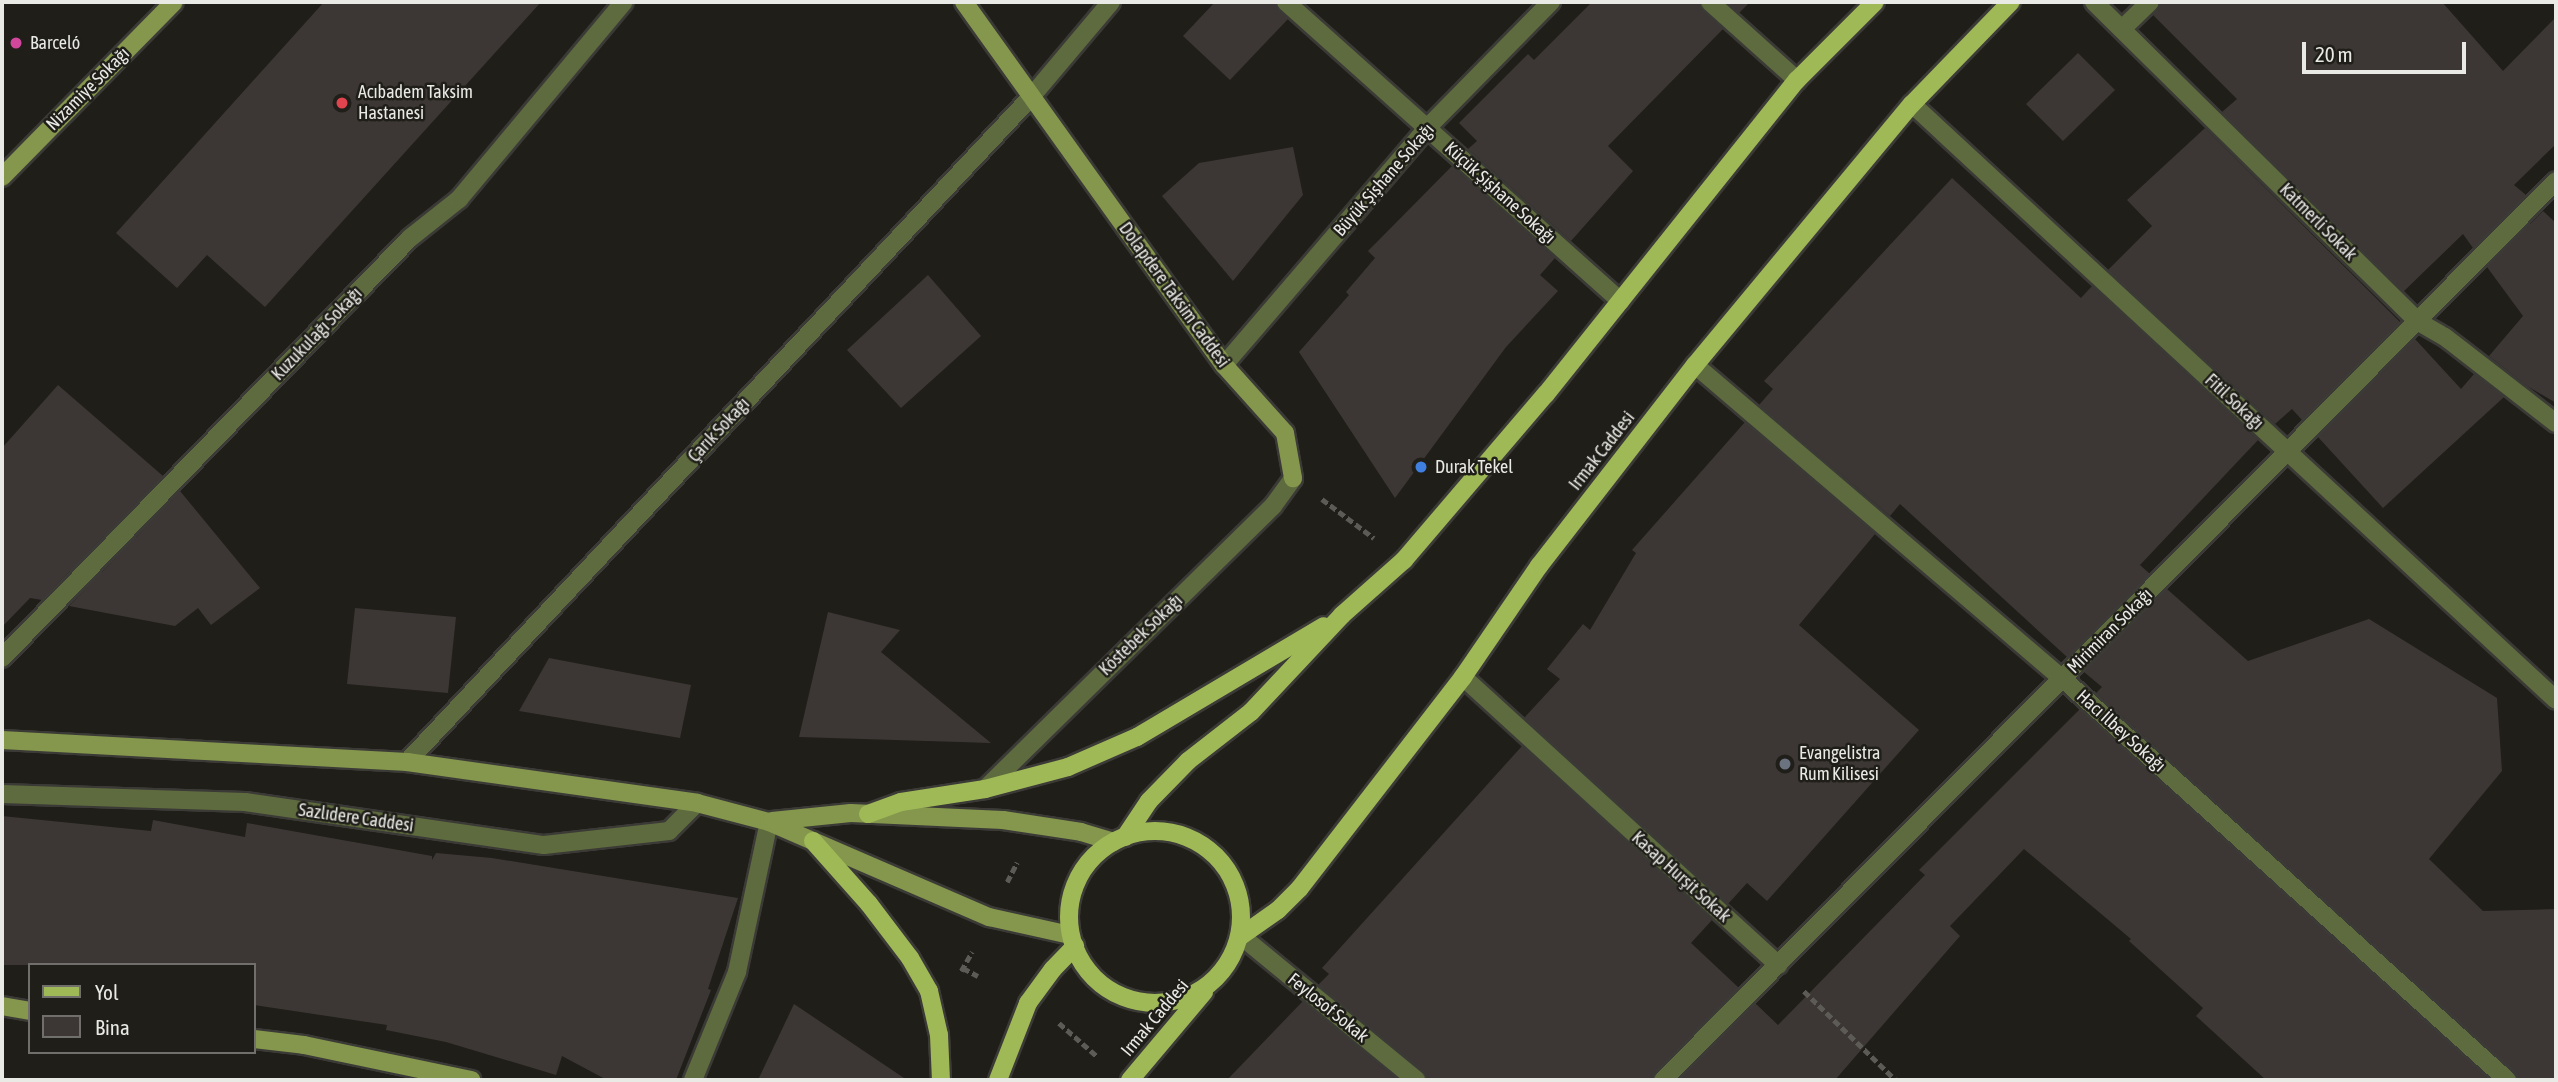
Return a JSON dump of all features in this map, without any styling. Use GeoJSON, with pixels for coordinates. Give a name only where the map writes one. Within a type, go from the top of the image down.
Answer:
{"type":"FeatureCollection","features":[{"type":"Feature","properties":{"kind":"main road","name":"Nizamiye Sokağı"},"geometry":{"type":"LineString","coordinates":[[2,177],[174,2]]}},
{"type":"Feature","properties":{"kind":"main road","name":"Dolapdere Taksim Caddesi"},"geometry":{"type":"LineString","coordinates":[[964,2],[1224,365],[1285,433],[1293,478]]}},
{"type":"Feature","properties":{"kind":"main road"},"geometry":{"type":"LineString","coordinates":[[1120,839],[1149,801],[1188,761],[1251,712],[1342,615],[1404,560],[1621,301],[1797,80],[1875,2]]}},
{"type":"Feature","properties":{"kind":"main road","name":"Irmak Caddesi"},"geometry":{"type":"LineString","coordinates":[[1241,936],[1278,910],[1300,888],[1463,677],[1539,566],[1695,365],[1912,104],[2011,2]]}},
{"type":"Feature","properties":{"kind":"main road"},"geometry":{"type":"LineString","coordinates":[[868,814],[935,795],[985,789],[1068,767],[1137,737],[1342,615]]}},
{"type":"Feature","properties":{"kind":"main road"},"geometry":{"type":"LineString","coordinates":[[2,740],[407,762],[697,803],[769,822],[989,917],[1073,941]]}},
{"type":"Feature","properties":{"kind":"main road"},"geometry":{"type":"LineString","coordinates":[[769,822],[868,814],[1003,820],[1120,839]]}},
{"type":"Feature","properties":{"kind":"main road"},"geometry":{"type":"LineString","coordinates":[[1150,830],[1186,834],[1213,850],[1233,875],[1242,905],[1241,936],[1231,961],[1213,982],[1192,995],[1168,1002],[1144,1003],[1120,995],[1097,981],[1080,960],[1073,941],[1068,912],[1073,889],[1089,859],[1120,839],[1150,830]]}},
{"type":"Feature","properties":{"kind":"main road"},"geometry":{"type":"LineString","coordinates":[[813,841],[869,904],[910,958],[929,991],[939,1035],[941,1080]]}},
{"type":"Feature","properties":{"kind":"main road"},"geometry":{"type":"LineString","coordinates":[[998,1080],[1028,1003],[1073,941]]}},
{"type":"Feature","properties":{"kind":"main road","name":"Irmak Caddesi"},"geometry":{"type":"LineString","coordinates":[[1130,1080],[1213,982]]}},
{"type":"Feature","properties":{"kind":"main road"},"geometry":{"type":"LineString","coordinates":[[2,1006],[28,1011]]}},
{"type":"Feature","properties":{"kind":"main road"},"geometry":{"type":"LineString","coordinates":[[256,1039],[304,1045],[471,1080]]}},
{"type":"Feature","properties":{"kind":"street","name":"Kuzukulağı Sokağı"},"geometry":{"type":"LineString","coordinates":[[2,658],[410,238],[459,199],[624,2]]}},
{"type":"Feature","properties":{"kind":"street","name":"Çarık Sokağı"},"geometry":{"type":"LineString","coordinates":[[407,762],[1031,97],[1111,2]]}},
{"type":"Feature","properties":{"kind":"street","name":"Küçük Şişhane Sokağı"},"geometry":{"type":"LineString","coordinates":[[1286,2],[1621,301]]}},
{"type":"Feature","properties":{"kind":"street","name":"Büyük Şişhane Sokağı"},"geometry":{"type":"LineString","coordinates":[[1224,365],[1427,128],[1552,2]]}},
{"type":"Feature","properties":{"kind":"street"},"geometry":{"type":"LineString","coordinates":[[1710,2],[1797,80]]}},
{"type":"Feature","properties":{"kind":"street","name":"Katmerli Sokak"},"geometry":{"type":"LineString","coordinates":[[2094,2],[2417,321],[2445,337],[2556,423]]}},
{"type":"Feature","properties":{"kind":"street"},"geometry":{"type":"LineString","coordinates":[[2123,29],[2150,2]]}},
{"type":"Feature","properties":{"kind":"street","name":"Fitil Sokağı"},"geometry":{"type":"LineString","coordinates":[[1912,104],[2556,700]]}},
{"type":"Feature","properties":{"kind":"street","name":"Mirimiran Sokağı"},"geometry":{"type":"LineString","coordinates":[[1663,1080],[2417,321],[2553,189]]}},
{"type":"Feature","properties":{"kind":"street","name":"Hacı İlbey Sokağı"},"geometry":{"type":"LineString","coordinates":[[1695,365],[2062,678],[2507,1080]]}},
{"type":"Feature","properties":{"kind":"street","name":"Köstebek Sokağı"},"geometry":{"type":"LineString","coordinates":[[985,789],[1273,506],[1293,478]]}},
{"type":"Feature","properties":{"kind":"street","name":"Kasap Hurşit Sokak"},"geometry":{"type":"LineString","coordinates":[[1463,677],[1778,965]]}},
{"type":"Feature","properties":{"kind":"street","name":"Sazlıdere Caddesi"},"geometry":{"type":"LineString","coordinates":[[2,794],[245,802],[544,845],[669,831],[697,803]]}},
{"type":"Feature","properties":{"kind":"street"},"geometry":{"type":"LineString","coordinates":[[693,1080],[737,972],[769,822]]}},
{"type":"Feature","properties":{"kind":"street","name":"Feylosof Sokak"},"geometry":{"type":"LineString","coordinates":[[1241,936],[1416,1080]]}},
{"type":"Feature","properties":{"kind":"path"},"geometry":{"type":"LineString","coordinates":[[1293,478],[1404,560]]}},
{"type":"Feature","properties":{"kind":"path"},"geometry":{"type":"LineString","coordinates":[[1005,885],[1022,853]]}},
{"type":"Feature","properties":{"kind":"path"},"geometry":{"type":"LineString","coordinates":[[1778,965],[1896,1080]]}},
{"type":"Feature","properties":{"kind":"path"},"geometry":{"type":"LineString","coordinates":[[963,968],[978,976]]}},
{"type":"Feature","properties":{"kind":"path"},"geometry":{"type":"LineString","coordinates":[[1048,1014],[1098,1057]]}},
{"type":"Feature","properties":{"kind":"building","name":"Acıbadem Taksim Hastanesi"},"geometry":{"type":"Polygon","coordinates":[[[324,2],[541,2],[265,307],[207,255],[177,288],[116,233],[324,2]]]}},
{"type":"Feature","properties":{"kind":"building"},"geometry":{"type":"Polygon","coordinates":[[[1215,2],[1275,2],[1278,10],[1288,19],[1230,80],[1183,36],[1215,2]]]}},
{"type":"Feature","properties":{"kind":"building"},"geometry":{"type":"Polygon","coordinates":[[[1592,2],[1699,2],[1702,10],[1723,29],[1608,146],[1633,171],[1571,241],[1468,149],[1477,141],[1459,123],[1528,54],[1534,60],[1592,2]]]}},
{"type":"Feature","properties":{"kind":"building"},"geometry":{"type":"Polygon","coordinates":[[[1727,2],[1750,2],[1739,13],[1727,2]]]}},
{"type":"Feature","properties":{"kind":"building"},"geometry":{"type":"Polygon","coordinates":[[[2161,2],[2442,2],[2503,71],[2556,17],[2556,144],[2514,185],[2526,195],[2473,248],[2463,234],[2403,292],[2222,112],[2237,99],[2153,15],[2161,2]]]}},
{"type":"Feature","properties":{"kind":"building"},"geometry":{"type":"Polygon","coordinates":[[[2078,53],[2115,90],[2063,141],[2026,104],[2078,53]]]}},
{"type":"Feature","properties":{"kind":"building"},"geometry":{"type":"Polygon","coordinates":[[[2205,128],[2400,322],[2302,420],[2292,409],[2275,424],[2108,270],[2152,226],[2127,200],[2205,128]]]}},
{"type":"Feature","properties":{"kind":"building"},"geometry":{"type":"Polygon","coordinates":[[[1293,147],[1303,195],[1233,281],[1162,196],[1199,163],[1293,147]]]}},
{"type":"Feature","properties":{"kind":"building"},"geometry":{"type":"Polygon","coordinates":[[[1452,166],[1555,258],[1540,275],[1558,291],[1506,347],[1395,498],[1299,352],[1349,295],[1346,292],[1375,258],[1368,251],[1452,166]]]}},
{"type":"Feature","properties":{"kind":"building"},"geometry":{"type":"Polygon","coordinates":[[[1952,178],[2081,298],[2092,286],[2258,440],[2140,565],[2150,574],[2067,657],[1900,504],[1890,516],[1759,405],[1773,389],[1764,381],[1952,178]]]}},
{"type":"Feature","properties":{"kind":"building"},"geometry":{"type":"Polygon","coordinates":[[[2543,211],[2556,223],[2556,403],[2527,386],[2489,356],[2523,316],[2487,267],[2543,211]]]}},
{"type":"Feature","properties":{"kind":"building"},"geometry":{"type":"Polygon","coordinates":[[[928,275],[981,336],[901,408],[847,350],[928,275]]]}},
{"type":"Feature","properties":{"kind":"building"},"geometry":{"type":"Polygon","coordinates":[[[2415,339],[2461,389],[2474,374],[2504,397],[2383,508],[2318,437],[2415,339]]]}},
{"type":"Feature","properties":{"kind":"building"},"geometry":{"type":"Polygon","coordinates":[[[58,385],[163,476],[42,600],[30,598],[2,627],[2,448],[58,385]]]}},
{"type":"Feature","properties":{"kind":"building"},"geometry":{"type":"Polygon","coordinates":[[[1745,422],[1875,534],[1799,625],[1919,730],[1767,901],[1747,883],[1728,904],[1524,718],[1560,679],[1547,669],[1583,624],[1590,630],[1636,553],[1632,550],[1745,422]]]}},
{"type":"Feature","properties":{"kind":"building"},"geometry":{"type":"Polygon","coordinates":[[[180,491],[260,588],[211,625],[198,608],[175,626],[69,606],[180,491]]]}},
{"type":"Feature","properties":{"kind":"building"},"geometry":{"type":"Polygon","coordinates":[[[2167,589],[2248,661],[2369,619],[2497,698],[2502,771],[2429,859],[2483,911],[2556,909],[2556,1080],[2518,1080],[2515,1072],[2096,693],[2102,687],[2084,672],[2167,589]]]}},
{"type":"Feature","properties":{"kind":"building"},"geometry":{"type":"Polygon","coordinates":[[[355,608],[456,617],[448,693],[347,684],[355,608]]]}},
{"type":"Feature","properties":{"kind":"building"},"geometry":{"type":"Polygon","coordinates":[[[828,612],[900,630],[881,652],[991,743],[799,737],[828,612]]]}},
{"type":"Feature","properties":{"kind":"building"},"geometry":{"type":"Polygon","coordinates":[[[549,658],[691,685],[680,738],[519,711],[549,658]]]}},
{"type":"Feature","properties":{"kind":"building"},"geometry":{"type":"Polygon","coordinates":[[[2080,709],[2490,1080],[2266,1080],[2196,1016],[2203,1008],[2129,941],[2131,939],[2024,849],[1950,926],[1960,936],[1835,1080],[1679,1080],[1755,1003],[1778,1025],[1925,875],[1919,870],[2080,709]]]}},
{"type":"Feature","properties":{"kind":"building"},"geometry":{"type":"Polygon","coordinates":[[[1522,746],[1712,920],[1691,943],[1739,988],[1655,1072],[1652,1080],[1427,1080],[1423,1071],[1318,985],[1329,974],[1322,968],[1522,746]]]}},
{"type":"Feature","properties":{"kind":"building"},"geometry":{"type":"Polygon","coordinates":[[[2,816],[151,831],[153,820],[245,837],[247,823],[432,856],[432,860],[436,853],[492,858],[738,898],[708,989],[711,990],[676,1080],[607,1080],[562,1056],[556,1075],[446,1042],[386,1030],[387,1025],[256,1005],[256,963],[2,965],[2,816]]]}},
{"type":"Feature","properties":{"kind":"building"},"geometry":{"type":"Polygon","coordinates":[[[1303,1001],[1398,1080],[1227,1080],[1303,1001]]]}},
{"type":"Feature","properties":{"kind":"building"},"geometry":{"type":"Polygon","coordinates":[[[794,1004],[907,1080],[758,1080],[794,1004]]]}},
{"type":"Feature","properties":{"kind":"place","name":"Barceló"},"geometry":{"type":"Point","coordinates":[16,43]}},
{"type":"Feature","properties":{"kind":"place","name":"Acıbadem Taksim Hastanesi"},"geometry":{"type":"Point","coordinates":[342,103]}},
{"type":"Feature","properties":{"kind":"place","name":"Durak Tekel"},"geometry":{"type":"Point","coordinates":[1421,467]}},
{"type":"Feature","properties":{"kind":"place","name":"Evangelistra Rum Kilisesi"},"geometry":{"type":"Point","coordinates":[1785,764]}}]}
